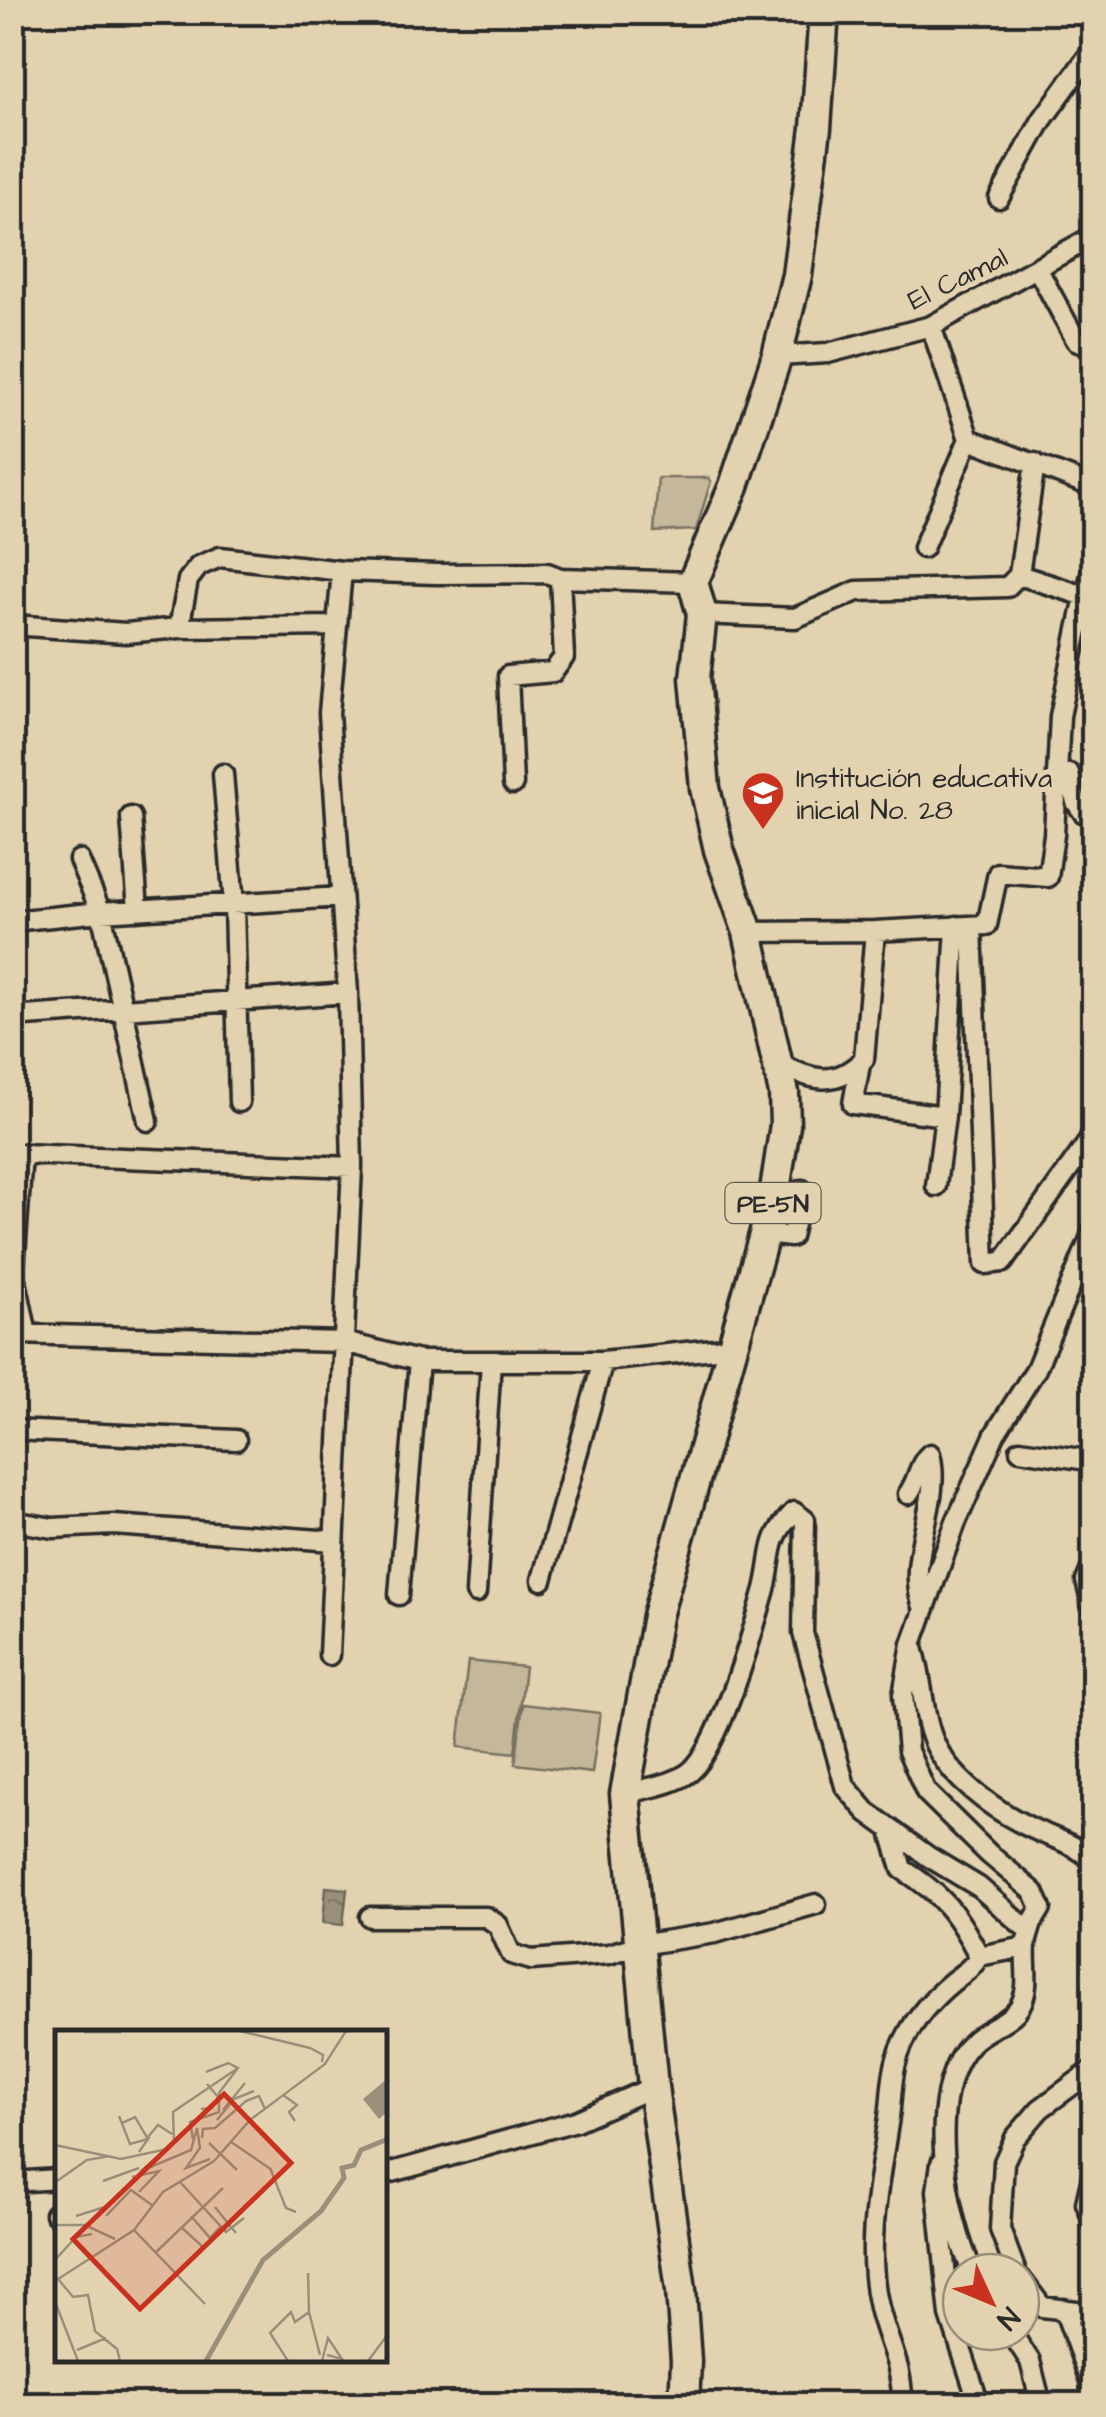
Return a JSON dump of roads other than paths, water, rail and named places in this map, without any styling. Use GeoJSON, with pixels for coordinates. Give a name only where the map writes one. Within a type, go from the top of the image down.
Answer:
{"type":"FeatureCollection","features":[{"type":"Feature","properties":{"kind":"highway"},"geometry":{"type":"LineString","coordinates":[[693,582],[734,486],[777,356],[798,275],[816,128],[824,12]]}},
{"type":"Feature","properties":{"kind":"highway","name":"PE-5N"},"geometry":{"type":"LineString","coordinates":[[684,2404],[686,2361],[681,2290],[653,2087],[624,1794],[650,1647],[764,1234],[780,1165],[784,1125],[784,1093],[748,932],[720,850],[705,788],[695,678],[702,614],[693,582]]}},
{"type":"Feature","properties":{"kind":"street"},"geometry":{"type":"LineString","coordinates":[[1090,12],[1094,25]]}},
{"type":"Feature","properties":{"kind":"street"},"geometry":{"type":"LineString","coordinates":[[998,198],[1042,120],[1094,48]]}},
{"type":"Feature","properties":{"kind":"street","name":"El Camal"},"geometry":{"type":"LineString","coordinates":[[777,356],[828,352],[931,326],[1094,236]]}},
{"type":"Feature","properties":{"kind":"street"},"geometry":{"type":"LineString","coordinates":[[1037,268],[1076,340],[1094,347]]}},
{"type":"Feature","properties":{"kind":"street"},"geometry":{"type":"LineString","coordinates":[[923,548],[970,440],[931,326]]}},
{"type":"Feature","properties":{"kind":"street"},"geometry":{"type":"LineString","coordinates":[[970,440],[1094,488]]}},
{"type":"Feature","properties":{"kind":"street"},"geometry":{"type":"LineString","coordinates":[[702,614],[795,618],[857,591],[1007,587],[1019,575],[1035,464]]}},
{"type":"Feature","properties":{"kind":"street"},"geometry":{"type":"LineString","coordinates":[[179,628],[188,580],[199,566],[220,556],[342,571],[547,573],[560,578],[693,582]]}},
{"type":"Feature","properties":{"kind":"street"},"geometry":{"type":"LineString","coordinates":[[1054,835],[1060,716],[1094,566]]}},
{"type":"Feature","properties":{"kind":"street"},"geometry":{"type":"LineString","coordinates":[[329,1655],[352,1167],[348,992],[330,714],[342,571]]}},
{"type":"Feature","properties":{"kind":"street"},"geometry":{"type":"LineString","coordinates":[[1019,575],[1085,596]]}},
{"type":"Feature","properties":{"kind":"street"},"geometry":{"type":"LineString","coordinates":[[513,784],[508,676],[554,672],[564,657],[560,578]]}},
{"type":"Feature","properties":{"kind":"street"},"geometry":{"type":"LineString","coordinates":[[12,625],[126,633],[179,628],[335,626]]}},
{"type":"Feature","properties":{"kind":"street"},"geometry":{"type":"LineString","coordinates":[[748,932],[987,925],[998,873],[1048,877],[1058,772],[1069,774],[1076,802],[1083,812],[1094,813]]}},
{"type":"Feature","properties":{"kind":"street"},"geometry":{"type":"LineString","coordinates":[[223,774],[234,905],[239,1102]]}},
{"type":"Feature","properties":{"kind":"street"},"geometry":{"type":"LineString","coordinates":[[131,817],[138,910]]}},
{"type":"Feature","properties":{"kind":"street"},"geometry":{"type":"LineString","coordinates":[[78,860],[101,912],[148,1121]]}},
{"type":"Feature","properties":{"kind":"street"},"geometry":{"type":"LineString","coordinates":[[12,921],[342,897]]}},
{"type":"Feature","properties":{"kind":"street"},"geometry":{"type":"LineString","coordinates":[[936,1186],[964,926]]}},
{"type":"Feature","properties":{"kind":"street"},"geometry":{"type":"LineString","coordinates":[[964,926],[985,1264],[1003,1262],[1090,1141],[1094,1126]]}},
{"type":"Feature","properties":{"kind":"street"},"geometry":{"type":"LineString","coordinates":[[875,931],[866,1053],[860,1064],[853,1104],[945,1116]]}},
{"type":"Feature","properties":{"kind":"street"},"geometry":{"type":"LineString","coordinates":[[12,1060],[14,1017],[348,992]]}},
{"type":"Feature","properties":{"kind":"street"},"geometry":{"type":"LineString","coordinates":[[778,1064],[820,1080],[860,1064]]}},
{"type":"Feature","properties":{"kind":"street"},"geometry":{"type":"LineString","coordinates":[[352,1167],[22,1154],[14,1271],[20,1334],[344,1342],[419,1361],[603,1361],[732,1347]]}},
{"type":"Feature","properties":{"kind":"street"},"geometry":{"type":"LineString","coordinates":[[764,1234],[791,1236],[802,1190]]}},
{"type":"Feature","properties":{"kind":"street"},"geometry":{"type":"LineString","coordinates":[[979,2404],[950,2315],[937,2190],[944,2106],[952,2072],[971,2043],[1020,2008],[1029,1974],[1026,1947],[1032,1922],[1042,1908],[1034,1892],[926,1792],[908,1751],[903,1695],[912,1644],[956,1522],[995,1434],[1036,1369],[1094,1230]]}},
{"type":"Feature","properties":{"kind":"street"},"geometry":{"type":"LineString","coordinates":[[399,1596],[419,1361]]}},
{"type":"Feature","properties":{"kind":"street"},"geometry":{"type":"LineString","coordinates":[[476,1593],[491,1361]]}},
{"type":"Feature","properties":{"kind":"street"},"geometry":{"type":"LineString","coordinates":[[542,1580],[603,1361]]}},
{"type":"Feature","properties":{"kind":"street"},"geometry":{"type":"LineString","coordinates":[[12,1430],[236,1440]]}},
{"type":"Feature","properties":{"kind":"street"},"geometry":{"type":"LineString","coordinates":[[1020,1450],[1094,1461]]}},
{"type":"Feature","properties":{"kind":"street"},"geometry":{"type":"LineString","coordinates":[[908,1494],[930,1454],[931,1496],[918,1570],[919,1596],[925,1609]]}},
{"type":"Feature","properties":{"kind":"street"},"geometry":{"type":"LineString","coordinates":[[624,1794],[682,1777],[706,1755],[766,1586],[776,1530],[794,1512],[805,1520],[802,1633],[845,1786],[867,1812],[979,1887],[1022,1925],[1032,1922]]}},
{"type":"Feature","properties":{"kind":"street"},"geometry":{"type":"LineString","coordinates":[[12,1522],[53,1528],[114,1524],[334,1542]]}},
{"type":"Feature","properties":{"kind":"street"},"geometry":{"type":"LineString","coordinates":[[1094,1562],[1086,1581],[1094,1612]]}},
{"type":"Feature","properties":{"kind":"street"},"geometry":{"type":"LineString","coordinates":[[912,1644],[936,1746],[948,1766],[977,1794],[1036,1830],[1078,1846],[1094,1862]]}},
{"type":"Feature","properties":{"kind":"street"},"geometry":{"type":"LineString","coordinates":[[892,1830],[902,1868],[935,1890],[954,1910],[978,1956],[974,1967],[923,2009],[898,2054],[893,2074],[890,2116],[877,2180],[873,2238],[878,2306],[903,2377],[902,2404]]}},
{"type":"Feature","properties":{"kind":"street"},"geometry":{"type":"LineString","coordinates":[[370,1917],[486,1917],[498,1925],[511,1954],[524,1960],[608,1954],[715,1933],[816,1904]]}},
{"type":"Feature","properties":{"kind":"street"},"geometry":{"type":"LineString","coordinates":[[978,1956],[1026,1947]]}},
{"type":"Feature","properties":{"kind":"street"},"geometry":{"type":"LineString","coordinates":[[1009,2252],[1000,2229],[1004,2162],[1015,2138],[1040,2109],[1094,2070]]}},
{"type":"Feature","properties":{"kind":"street"},"geometry":{"type":"LineString","coordinates":[[388,2173],[576,2121],[653,2087]]}},
{"type":"Feature","properties":{"kind":"street"},"geometry":{"type":"LineString","coordinates":[[943,2147],[965,2252]]}},
{"type":"Feature","properties":{"kind":"street"},"geometry":{"type":"LineString","coordinates":[[1094,2168],[1086,2203],[1094,2224]]}},
{"type":"Feature","properties":{"kind":"street"},"geometry":{"type":"LineString","coordinates":[[12,2182],[55,2179]]}},
{"type":"Feature","properties":{"kind":"street"},"geometry":{"type":"LineString","coordinates":[[1042,2307],[1094,2313]]}},
{"type":"Feature","properties":{"kind":"street"},"geometry":{"type":"LineString","coordinates":[[1064,2309],[1090,2381],[1092,2404]]}},
{"type":"Feature","properties":{"kind":"street"},"geometry":{"type":"LineString","coordinates":[[1025,2352],[1040,2404]]}},
{"type":"Feature","properties":{"kind":"water"},"geometry":{"type":"Polygon","coordinates":[[[326,1887],[347,1889],[343,1925],[323,1923],[326,1887]]]}},
{"type":"Feature","properties":{"kind":"place","name":"Institución educativa inicial No. 28"},"geometry":{"type":"Point","coordinates":[763,831]}}]}
